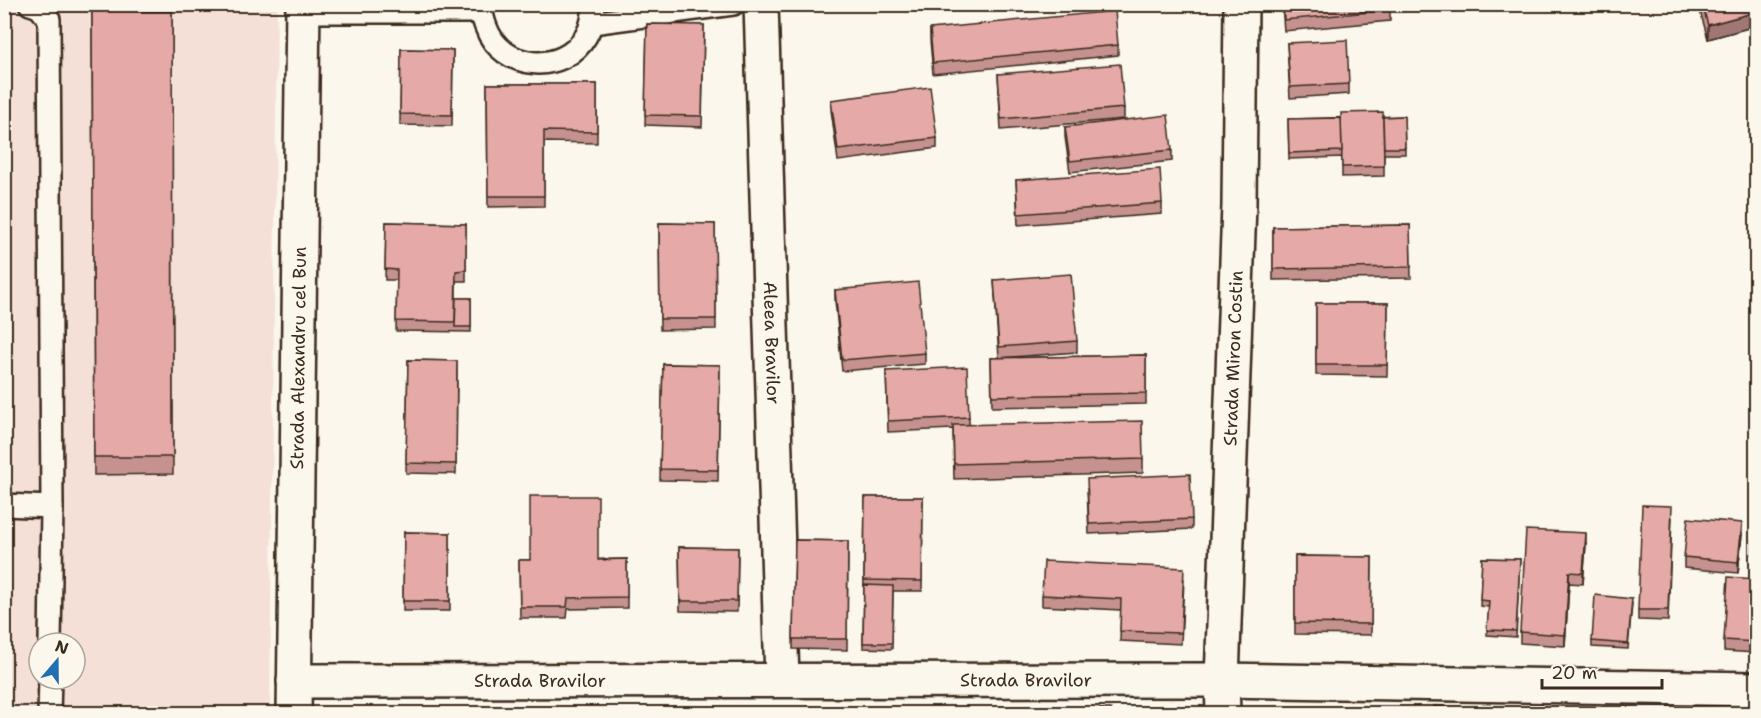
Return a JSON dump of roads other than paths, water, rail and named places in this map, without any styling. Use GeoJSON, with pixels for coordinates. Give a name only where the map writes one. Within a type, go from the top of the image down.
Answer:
{"type":"FeatureCollection","features":[{"type":"Feature","properties":{"kind":"street","name":"Aleea Bravilor"},"geometry":{"type":"LineString","coordinates":[[761,4],[783,680]]}},
{"type":"Feature","properties":{"kind":"street","name":"Strada Miron Costin"},"geometry":{"type":"LineString","coordinates":[[1223,714],[1222,680],[1239,205],[1241,4]]}},
{"type":"Feature","properties":{"kind":"street","name":"Strada Alexandru cel Bun"},"geometry":{"type":"LineString","coordinates":[[294,714],[303,8]]}},
{"type":"Feature","properties":{"kind":"street","name":"Strada Bravilor"},"geometry":{"type":"LineString","coordinates":[[294,681],[1222,680],[1756,688]]}},
{"type":"Feature","properties":{"kind":"lane"},"geometry":{"type":"LineString","coordinates":[[30,4],[39,7],[49,19],[52,507],[50,631]]}},
{"type":"Feature","properties":{"kind":"lane"},"geometry":{"type":"LineString","coordinates":[[303,8],[481,8],[490,38],[504,53],[523,62],[542,63],[562,58],[572,52],[585,38],[593,14],[733,4]]}},
{"type":"Feature","properties":{"kind":"lane"},"geometry":{"type":"LineString","coordinates":[[4,504],[52,507]]}},
{"type":"Feature","properties":{"kind":"lane"},"geometry":{"type":"LineString","coordinates":[[49,714],[50,691]]}}]}
